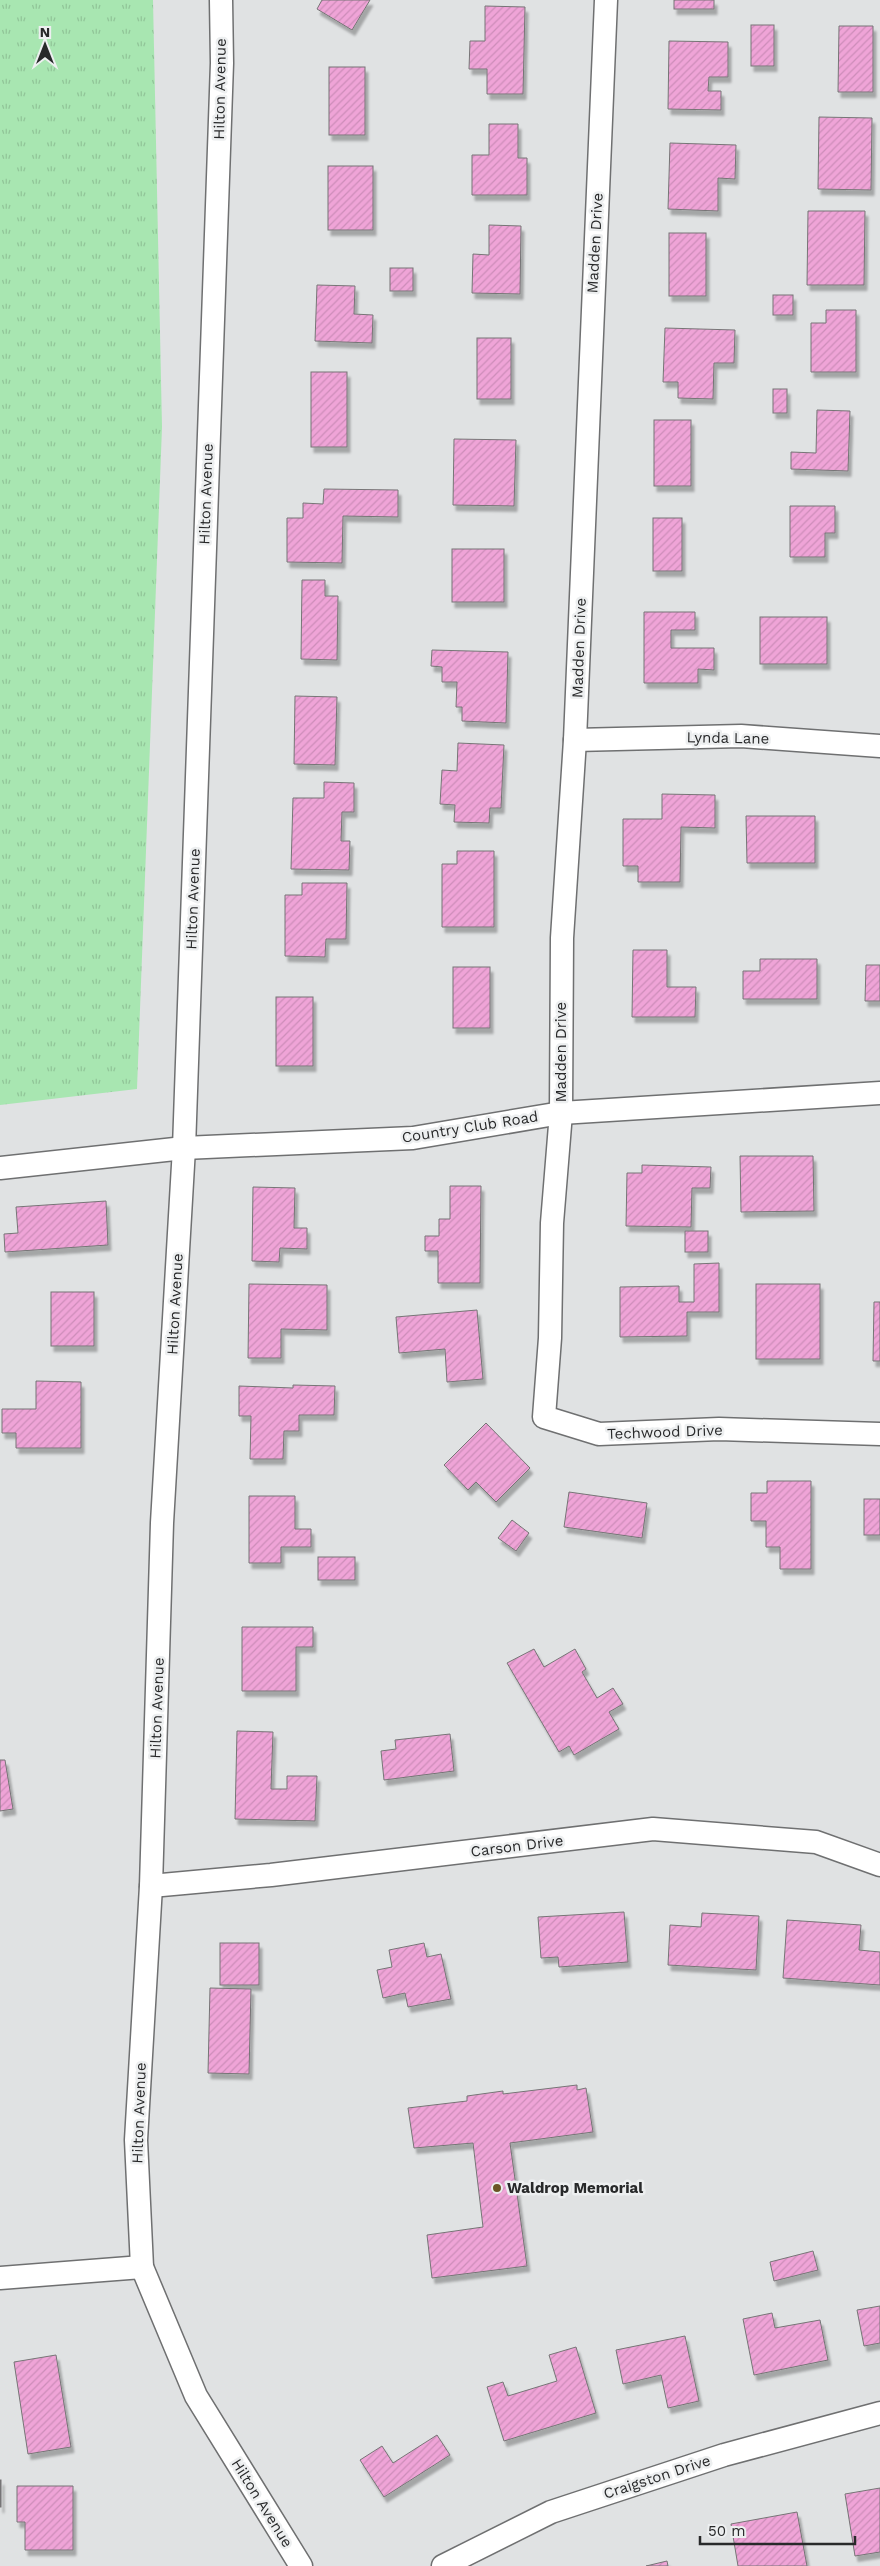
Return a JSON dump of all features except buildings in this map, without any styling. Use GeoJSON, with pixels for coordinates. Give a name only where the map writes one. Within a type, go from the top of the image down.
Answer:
{"type":"FeatureCollection","features":[{"type":"Feature","properties":{"kind":"street","name":"Hilton Avenue"},"geometry":{"type":"LineString","coordinates":[[221,0],[222,63],[184,1148],[162,1523],[152,1886],[136,2140],[142,2266],[196,2396],[301,2566]]}},
{"type":"Feature","properties":{"kind":"street","name":"Madden Drive"},"geometry":{"type":"LineString","coordinates":[[551,1296],[552,1223],[560,1113],[562,938],[575,740],[606,0]]}},
{"type":"Feature","properties":{"kind":"street","name":"Lynda Lane"},"geometry":{"type":"LineString","coordinates":[[575,740],[741,736],[879,742]]}},
{"type":"Feature","properties":{"kind":"street","name":"Country Club Road"},"geometry":{"type":"LineString","coordinates":[[0,1168],[184,1148],[413,1138],[560,1113],[880,1092]]}},
{"type":"Feature","properties":{"kind":"street","name":"Techwood Drive"},"geometry":{"type":"LineString","coordinates":[[551,1296],[544,1417],[598,1434],[719,1429],[880,1434]]}},
{"type":"Feature","properties":{"kind":"street","name":"Carson Drive"},"geometry":{"type":"LineString","coordinates":[[152,1886],[271,1875],[653,1829],[816,1842],[880,1866]]}},
{"type":"Feature","properties":{"kind":"street"},"geometry":{"type":"LineString","coordinates":[[0,2278],[142,2266]]}},
{"type":"Feature","properties":{"kind":"street","name":"Craigston Drive"},"geometry":{"type":"LineString","coordinates":[[443,2566],[551,2512],[724,2455],[880,2413]]}},
{"type":"Feature","properties":{"kind":"green space"},"geometry":{"type":"Polygon","coordinates":[[[0,0],[153,0],[162,427],[137,1089],[0,1105],[0,0]]]}},
{"type":"Feature","properties":{"kind":"place","name":"Waldrop Memorial"},"geometry":{"type":"Point","coordinates":[497,2188]}}]}
